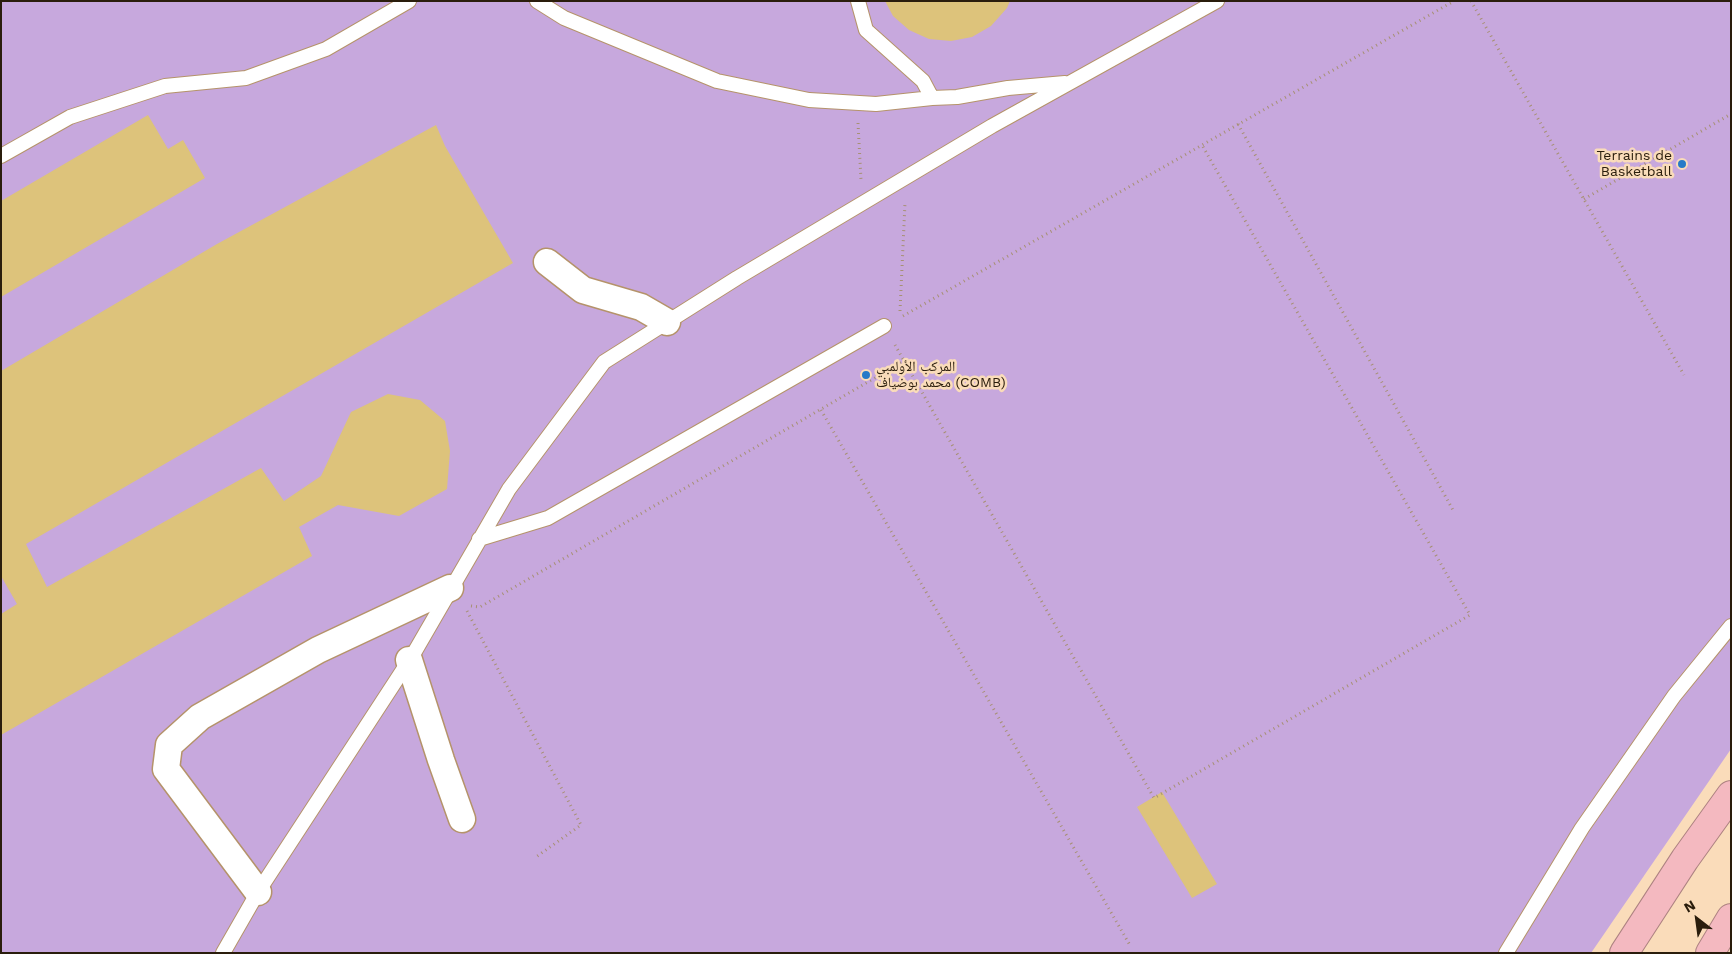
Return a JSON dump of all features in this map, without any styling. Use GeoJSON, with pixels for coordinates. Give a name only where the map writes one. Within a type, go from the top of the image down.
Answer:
{"type":"FeatureCollection","features":[{"type":"Feature","properties":{"kind":"highway"},"geometry":{"type":"LineString","coordinates":[[1624,953],[1731,795]]}},
{"type":"Feature","properties":{"kind":"highway"},"geometry":{"type":"LineString","coordinates":[[1710,953],[1731,918]]}},
{"type":"Feature","properties":{"kind":"street"},"geometry":{"type":"LineString","coordinates":[[548,262],[583,290],[641,308],[667,322]]}},
{"type":"Feature","properties":{"kind":"street"},"geometry":{"type":"LineString","coordinates":[[258,892],[166,769],[169,745],[200,716],[318,650],[450,588]]}},
{"type":"Feature","properties":{"kind":"street"},"geometry":{"type":"LineString","coordinates":[[409,660],[462,819]]}},
{"type":"Feature","properties":{"kind":"lane"},"geometry":{"type":"LineString","coordinates":[[1,156],[70,117],[79,114],[165,86],[246,78],[326,49],[409,1]]}},
{"type":"Feature","properties":{"kind":"lane"},"geometry":{"type":"LineString","coordinates":[[538,1],[564,18],[717,81],[809,100],[876,104],[932,98],[957,98],[1008,88],[1071,82]]}},
{"type":"Feature","properties":{"kind":"lane"},"geometry":{"type":"LineString","coordinates":[[858,1],[866,30],[923,81],[932,98]]}},
{"type":"Feature","properties":{"kind":"lane"},"geometry":{"type":"LineString","coordinates":[[223,953],[258,892],[409,660],[509,489],[604,362],[737,278],[992,126],[1217,1]]}},
{"type":"Feature","properties":{"kind":"lane"},"geometry":{"type":"LineString","coordinates":[[479,539],[548,518],[884,326]]}},
{"type":"Feature","properties":{"kind":"lane"},"geometry":{"type":"LineString","coordinates":[[1506,953],[1582,828],[1674,696],[1731,626]]}},
{"type":"Feature","properties":{"kind":"path"},"geometry":{"type":"LineString","coordinates":[[906,177],[900,317],[1454,1]]}},
{"type":"Feature","properties":{"kind":"path"},"geometry":{"type":"LineString","coordinates":[[1470,1],[1684,375]]}},
{"type":"Feature","properties":{"kind":"path"},"geometry":{"type":"LineString","coordinates":[[857,103],[862,203]]}},
{"type":"Feature","properties":{"kind":"path"},"geometry":{"type":"LineString","coordinates":[[1584,199],[1731,114]]}},
{"type":"Feature","properties":{"kind":"path"},"geometry":{"type":"LineString","coordinates":[[1238,124],[1453,510]]}},
{"type":"Feature","properties":{"kind":"path"},"geometry":{"type":"LineString","coordinates":[[884,326],[1154,798],[1470,615],[1202,145]]}},
{"type":"Feature","properties":{"kind":"path"},"geometry":{"type":"LineString","coordinates":[[536,857],[581,825],[464,606],[480,607],[904,362]]}},
{"type":"Feature","properties":{"kind":"path"},"geometry":{"type":"LineString","coordinates":[[821,410],[1131,947]]}},
{"type":"Feature","properties":{"kind":"shaded area","name":"المركب الأولمبي محمد بوضياف (COMB)"},"geometry":{"type":"Polygon","coordinates":[[[1,1],[1731,1],[1731,749],[1591,953],[1,953],[1,1]]]}},
{"type":"Feature","properties":{"kind":"building"},"geometry":{"type":"Polygon","coordinates":[[[885,1],[1010,1],[1007,8],[991,26],[972,37],[951,41],[929,39],[909,30],[893,16],[885,1]]]}},
{"type":"Feature","properties":{"kind":"building"},"geometry":{"type":"Polygon","coordinates":[[[148,115],[168,149],[183,140],[205,178],[1,297],[1,201],[148,115]]]}},
{"type":"Feature","properties":{"kind":"building"},"geometry":{"type":"Polygon","coordinates":[[[436,125],[445,146],[513,263],[26,544],[47,587],[261,468],[284,501],[321,476],[351,412],[388,394],[420,400],[445,421],[450,451],[447,489],[399,516],[338,505],[299,527],[312,556],[1,735],[1,614],[17,604],[1,576],[1,371],[217,244],[436,125]]]}},
{"type":"Feature","properties":{"kind":"building"},"geometry":{"type":"Polygon","coordinates":[[[1162,792],[1217,884],[1192,898],[1137,807],[1162,792]]]}},
{"type":"Feature","properties":{"kind":"place","name":"Terrains de Basketball"},"geometry":{"type":"Point","coordinates":[1682,164]}},
{"type":"Feature","properties":{"kind":"place","name":"المركب الأولمبي محمد بوضياف (COMB)"},"geometry":{"type":"Point","coordinates":[866,375]}}]}
